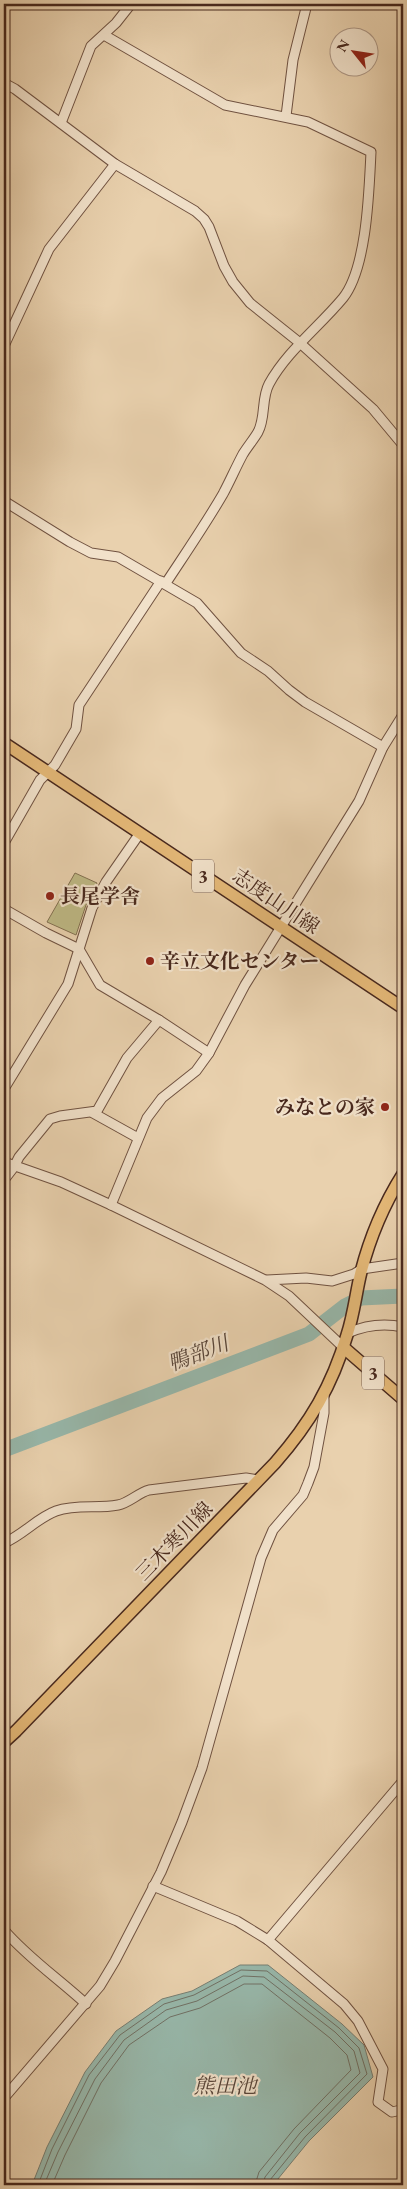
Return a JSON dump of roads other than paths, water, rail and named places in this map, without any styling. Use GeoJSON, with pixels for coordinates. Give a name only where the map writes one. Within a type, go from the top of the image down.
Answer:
{"type":"FeatureCollection","features":[{"type":"Feature","properties":{"kind":"main road","name":"志度山川線"},"geometry":{"type":"LineString","coordinates":[[4,743],[403,1008]]}},
{"type":"Feature","properties":{"kind":"main road","name":"3"},"geometry":{"type":"LineString","coordinates":[[403,1174],[379,1217],[362,1271],[344,1347],[403,1399]]}},
{"type":"Feature","properties":{"kind":"main road","name":"三木寒川線"},"geometry":{"type":"LineString","coordinates":[[4,1742],[296,1439],[324,1396],[344,1347]]}},
{"type":"Feature","properties":{"kind":"street"},"geometry":{"type":"LineString","coordinates":[[61,123],[91,46],[104,35],[130,4]]}},
{"type":"Feature","properties":{"kind":"street"},"geometry":{"type":"LineString","coordinates":[[286,116],[293,60],[307,4]]}},
{"type":"Feature","properties":{"kind":"street"},"geometry":{"type":"LineString","coordinates":[[4,843],[40,780],[55,765],[76,729],[79,705],[219,500],[243,453],[258,431],[261,423],[262,402],[268,386],[300,343],[343,298],[351,286],[356,272],[369,205],[371,152],[308,122],[225,105],[104,35]]}},
{"type":"Feature","properties":{"kind":"street"},"geometry":{"type":"LineString","coordinates":[[4,83],[15,89],[115,164],[195,211],[204,219],[232,282],[257,309],[300,343],[373,410],[403,445]]}},
{"type":"Feature","properties":{"kind":"street"},"geometry":{"type":"LineString","coordinates":[[4,346],[9,339],[50,249],[115,164]]}},
{"type":"Feature","properties":{"kind":"street"},"geometry":{"type":"LineString","coordinates":[[4,501],[91,553],[118,557],[164,582],[197,603],[241,653],[268,671],[305,702],[383,747]]}},
{"type":"Feature","properties":{"kind":"street"},"geometry":{"type":"LineString","coordinates":[[112,1205],[147,1118],[162,1098],[196,1071],[209,1053],[245,985],[359,801],[383,747],[403,715]]}},
{"type":"Feature","properties":{"kind":"street"},"geometry":{"type":"LineString","coordinates":[[4,1089],[68,984],[97,899],[106,882],[140,833]]}},
{"type":"Feature","properties":{"kind":"street"},"geometry":{"type":"LineString","coordinates":[[4,909],[79,949],[100,985],[159,1020],[209,1053]]}},
{"type":"Feature","properties":{"kind":"street"},"geometry":{"type":"LineString","coordinates":[[4,1180],[19,1157],[50,1119],[97,1111],[128,1058],[159,1020]]}},
{"type":"Feature","properties":{"kind":"street"},"geometry":{"type":"LineString","coordinates":[[93,1112],[138,1138]]}},
{"type":"Feature","properties":{"kind":"street"},"geometry":{"type":"LineString","coordinates":[[4,1162],[61,1182],[112,1205],[265,1280],[276,1286],[298,1304],[344,1347]]}},
{"type":"Feature","properties":{"kind":"street"},"geometry":{"type":"LineString","coordinates":[[265,1280],[306,1278],[332,1281],[362,1271],[403,1263]]}},
{"type":"Feature","properties":{"kind":"street"},"geometry":{"type":"LineString","coordinates":[[348,1332],[378,1326],[392,1325],[403,1327]]}},
{"type":"Feature","properties":{"kind":"street"},"geometry":{"type":"LineString","coordinates":[[4,2098],[100,1986],[115,1961],[153,1886],[182,1822],[202,1768],[264,1550],[274,1530],[303,1495],[311,1475],[324,1413],[324,1396]]}},
{"type":"Feature","properties":{"kind":"street"},"geometry":{"type":"LineString","coordinates":[[4,1543],[18,1537],[40,1520],[58,1510],[120,1505],[140,1492],[149,1490],[246,1478],[258,1480]]}},
{"type":"Feature","properties":{"kind":"street"},"geometry":{"type":"LineString","coordinates":[[268,1940],[403,1781]]}},
{"type":"Feature","properties":{"kind":"street"},"geometry":{"type":"LineString","coordinates":[[153,1886],[237,1921],[268,1940],[344,2004],[358,2021],[383,2069],[378,2102],[392,2112],[401,2110],[403,2107]]}},
{"type":"Feature","properties":{"kind":"street"},"geometry":{"type":"LineString","coordinates":[[4,1930],[29,1957],[58,1978],[86,2004]]}},
{"type":"Feature","properties":{"kind":"water","name":"熊田池"},"geometry":{"type":"Polygon","coordinates":[[[240,1965],[268,1965],[342,2024],[364,2045],[373,2077],[309,2141],[273,2185],[32,2185],[47,2147],[85,2072],[116,2031],[162,1999],[192,1991],[240,1965]]]}},
{"type":"Feature","properties":{"kind":"waterway","name":"鴨部川"},"geometry":{"type":"LineString","coordinates":[[4,1450],[309,1334],[345,1306],[361,1298],[403,1296]]}},
{"type":"Feature","properties":{"kind":"place","name":"長尾学舎"},"geometry":{"type":"Point","coordinates":[50,896]}},
{"type":"Feature","properties":{"kind":"place","name":"辛立文化センター"},"geometry":{"type":"Point","coordinates":[150,961]}},
{"type":"Feature","properties":{"kind":"place","name":"みなとの家"},"geometry":{"type":"Point","coordinates":[385,1107]}}]}
